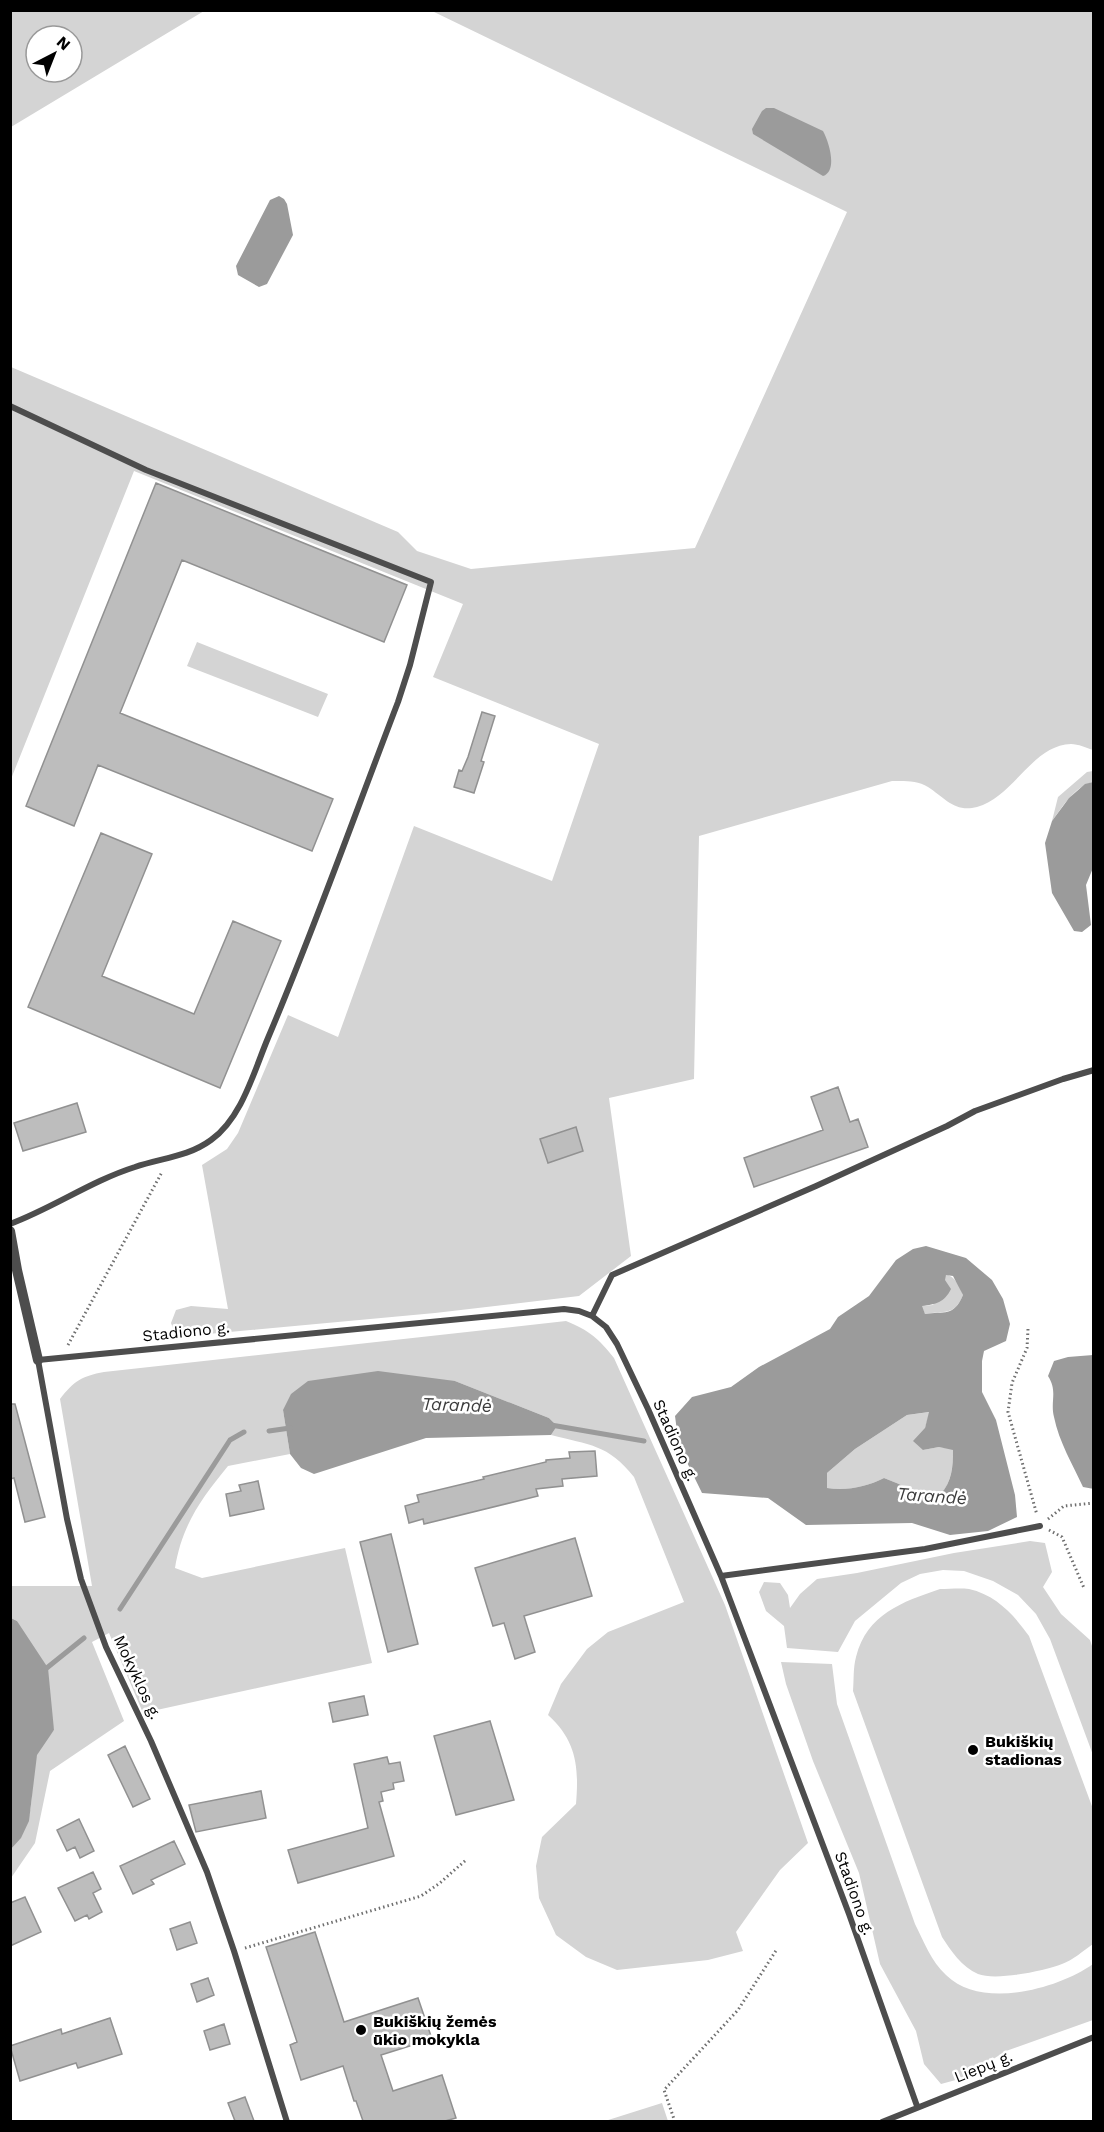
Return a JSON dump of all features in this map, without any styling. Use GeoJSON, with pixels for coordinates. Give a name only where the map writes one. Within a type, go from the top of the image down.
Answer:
{"type":"FeatureCollection","features":[{"type":"Feature","properties":{"kind":"street"},"geometry":{"type":"LineString","coordinates":[[10,406],[146,470],[431,582],[402,694],[284,1000],[240,1104],[226,1125],[212,1139],[191,1152],[127,1170],[74,1192],[34,1215],[10,1224]]}},
{"type":"Feature","properties":{"kind":"street"},"geometry":{"type":"LineString","coordinates":[[592,1316],[612,1275],[816,1186],[975,1111],[1094,1070]]}},
{"type":"Feature","properties":{"kind":"street","name":"Mokyklos g."},"geometry":{"type":"LineString","coordinates":[[10,1231],[14,1271],[38,1360],[67,1519],[81,1579],[106,1647],[151,1741],[207,1872],[287,2121]]}},
{"type":"Feature","properties":{"kind":"street","name":"Stadiono g."},"geometry":{"type":"LineString","coordinates":[[38,1360],[564,1309],[592,1316],[606,1327],[617,1344],[648,1409],[721,1576],[849,1914],[917,2106]]}},
{"type":"Feature","properties":{"kind":"street"},"geometry":{"type":"LineString","coordinates":[[721,1576],[926,1549],[1040,1526]]}},
{"type":"Feature","properties":{"kind":"street","name":"Liepų g."},"geometry":{"type":"LineString","coordinates":[[882,2121],[1094,2037]]}},
{"type":"Feature","properties":{"kind":"path"},"geometry":{"type":"LineString","coordinates":[[62,1357],[169,1160]]}},
{"type":"Feature","properties":{"kind":"path"},"geometry":{"type":"LineString","coordinates":[[1028,1329],[1027,1348],[1012,1383],[1008,1412],[1040,1526],[1062,1537],[1084,1588]]}},
{"type":"Feature","properties":{"kind":"path"},"geometry":{"type":"LineString","coordinates":[[1040,1526],[1064,1506],[1094,1503]]}},
{"type":"Feature","properties":{"kind":"path"},"geometry":{"type":"LineString","coordinates":[[234,1951],[422,1896],[466,1859]]}},
{"type":"Feature","properties":{"kind":"path"},"geometry":{"type":"LineString","coordinates":[[675,2121],[664,2090],[738,2010],[777,1949]]}},
{"type":"Feature","properties":{"kind":"shaded area"},"geometry":{"type":"Polygon","coordinates":[[[11,10],[204,10],[84,83],[84,24],[24,24],[24,84],[83,84],[11,127],[11,10]]]}},
{"type":"Feature","properties":{"kind":"shaded area"},"geometry":{"type":"Polygon","coordinates":[[[432,11],[1093,11],[1093,750],[1074,744],[1057,747],[1034,762],[1002,793],[977,807],[956,806],[919,783],[892,781],[699,836],[694,1079],[609,1098],[631,1256],[579,1296],[435,1313],[176,1337],[171,1323],[176,1310],[191,1306],[228,1309],[202,1165],[227,1149],[238,1133],[288,1015],[338,1037],[414,826],[552,881],[599,744],[433,677],[463,604],[134,471],[11,779],[11,367],[398,532],[417,551],[471,569],[695,548],[847,212],[432,11]]]}},
{"type":"Feature","properties":{"kind":"shaded area"},"geometry":{"type":"Polygon","coordinates":[[[197,642],[328,694],[318,717],[187,666],[197,642]]]}},
{"type":"Feature","properties":{"kind":"shaded area"},"geometry":{"type":"Polygon","coordinates":[[[1093,771],[1093,782],[1075,792],[1052,821],[1058,797],[1087,772],[1093,771]]]}},
{"type":"Feature","properties":{"kind":"shaded area"},"geometry":{"type":"Polygon","coordinates":[[[946,1274],[955,1280],[960,1288],[963,1295],[960,1302],[952,1310],[925,1314],[921,1306],[933,1305],[946,1274]]]}},
{"type":"Feature","properties":{"kind":"shaded area"},"geometry":{"type":"Polygon","coordinates":[[[566,1321],[593,1336],[614,1358],[725,1605],[808,1843],[780,1870],[736,1932],[743,1951],[708,1960],[617,1970],[586,1957],[556,1935],[539,1898],[536,1866],[542,1837],[576,1804],[577,1779],[570,1745],[558,1725],[548,1715],[561,1684],[587,1649],[608,1632],[684,1602],[634,1477],[625,1466],[597,1447],[551,1435],[557,1426],[549,1418],[455,1381],[283,1410],[290,1454],[228,1466],[194,1513],[182,1539],[175,1568],[202,1578],[345,1548],[372,1663],[143,1713],[109,1633],[92,1642],[124,1721],[50,1771],[35,1843],[11,1878],[11,1849],[26,1827],[29,1816],[36,1757],[54,1730],[17,1621],[11,1618],[11,1586],[92,1586],[60,1399],[70,1388],[79,1380],[104,1372],[566,1321]]]}},
{"type":"Feature","properties":{"kind":"shaded area"},"geometry":{"type":"Polygon","coordinates":[[[930,1412],[925,1428],[923,1450],[939,1447],[953,1449],[951,1473],[948,1484],[941,1495],[913,1493],[884,1478],[856,1488],[827,1488],[827,1473],[855,1449],[907,1415],[930,1412]]]}},
{"type":"Feature","properties":{"kind":"shaded area"},"geometry":{"type":"Polygon","coordinates":[[[1030,1541],[1045,1543],[1052,1572],[1043,1587],[1061,1614],[1090,1640],[1093,1649],[1093,1755],[1050,1639],[1036,1614],[1018,1595],[993,1581],[964,1571],[943,1570],[920,1574],[901,1583],[855,1621],[838,1652],[787,1648],[784,1626],[766,1611],[759,1592],[764,1582],[780,1583],[788,1595],[790,1608],[800,1594],[817,1579],[1030,1541]]]}},
{"type":"Feature","properties":{"kind":"shaded area","name":"Bukiškių stadionas"},"geometry":{"type":"Polygon","coordinates":[[[940,1589],[969,1589],[988,1596],[1011,1613],[1029,1636],[1093,1809],[1093,1944],[1070,1960],[1054,1967],[1020,1974],[986,1976],[967,1967],[949,1948],[942,1937],[853,1691],[856,1657],[868,1630],[877,1620],[900,1605],[940,1589]]]}},
{"type":"Feature","properties":{"kind":"shaded area"},"geometry":{"type":"Polygon","coordinates":[[[781,1662],[832,1664],[837,1704],[915,1924],[928,1951],[941,1970],[961,1986],[979,1992],[999,1993],[1040,1988],[1078,1973],[1093,1964],[1093,2020],[1006,2051],[963,2078],[941,2084],[924,2064],[916,2031],[880,1964],[859,1873],[813,1761],[786,1684],[781,1662]]]}},
{"type":"Feature","properties":{"kind":"shaded area"},"geometry":{"type":"Polygon","coordinates":[[[662,2103],[668,2121],[605,2121],[662,2103]]]}},
{"type":"Feature","properties":{"kind":"water"},"geometry":{"type":"Polygon","coordinates":[[[766,108],[774,108],[823,131],[831,156],[828,173],[823,176],[753,134],[752,129],[766,108]]]}},
{"type":"Feature","properties":{"kind":"water"},"geometry":{"type":"Polygon","coordinates":[[[279,196],[287,204],[293,235],[267,284],[259,287],[238,275],[236,266],[270,200],[279,196]]]}},
{"type":"Feature","properties":{"kind":"water"},"geometry":{"type":"Polygon","coordinates":[[[1093,782],[1093,868],[1086,885],[1091,925],[1082,932],[1074,931],[1052,893],[1045,843],[1052,821],[1069,798],[1085,784],[1093,782]]]}},
{"type":"Feature","properties":{"kind":"water"},"geometry":{"type":"Polygon","coordinates":[[[926,1246],[966,1258],[992,1280],[1003,1299],[1010,1324],[1006,1341],[984,1351],[982,1392],[996,1420],[1015,1495],[1017,1517],[988,1531],[950,1535],[912,1523],[806,1525],[768,1498],[702,1493],[679,1446],[675,1416],[692,1397],[731,1387],[759,1367],[830,1329],[838,1317],[869,1296],[896,1260],[913,1249],[926,1246]],[[946,1275],[945,1280],[951,1289],[939,1302],[922,1306],[925,1314],[948,1312],[960,1302],[963,1295],[953,1276],[946,1275]],[[929,1412],[907,1415],[855,1449],[827,1473],[827,1488],[856,1488],[884,1478],[913,1493],[941,1494],[951,1474],[953,1450],[939,1447],[923,1450],[913,1441],[925,1428],[929,1412]]]}},
{"type":"Feature","properties":{"kind":"water"},"geometry":{"type":"Polygon","coordinates":[[[1093,1355],[1094,1489],[1083,1487],[1063,1444],[1054,1417],[1053,1387],[1048,1376],[1054,1361],[1068,1357],[1093,1355]]]}},
{"type":"Feature","properties":{"kind":"water"},"geometry":{"type":"Polygon","coordinates":[[[378,1371],[455,1381],[549,1418],[557,1426],[551,1435],[426,1438],[314,1474],[301,1468],[290,1454],[283,1410],[291,1394],[308,1381],[378,1371]]]}},
{"type":"Feature","properties":{"kind":"water"},"geometry":{"type":"Polygon","coordinates":[[[11,1618],[17,1621],[48,1668],[54,1730],[37,1755],[29,1821],[21,1838],[11,1849],[11,1618]]]}},
{"type":"Feature","properties":{"kind":"building"},"geometry":{"type":"Polygon","coordinates":[[[156,483],[407,585],[384,642],[182,560],[120,713],[333,799],[312,851],[98,765],[74,826],[26,806],[156,483]]]}},
{"type":"Feature","properties":{"kind":"building"},"geometry":{"type":"Polygon","coordinates":[[[482,712],[495,716],[474,793],[454,787],[459,770],[462,771],[468,757],[482,712]]]}},
{"type":"Feature","properties":{"kind":"building"},"geometry":{"type":"Polygon","coordinates":[[[101,833],[152,854],[102,976],[194,1014],[233,921],[281,941],[220,1088],[28,1007],[101,833]]]}},
{"type":"Feature","properties":{"kind":"building"},"geometry":{"type":"Polygon","coordinates":[[[838,1087],[850,1122],[858,1119],[868,1147],[754,1187],[744,1158],[823,1130],[811,1097],[838,1087]]]}},
{"type":"Feature","properties":{"kind":"building"},"geometry":{"type":"Polygon","coordinates":[[[77,1103],[86,1132],[23,1151],[14,1123],[77,1103]]]}},
{"type":"Feature","properties":{"kind":"building"},"geometry":{"type":"Polygon","coordinates":[[[576,1127],[583,1151],[548,1163],[540,1139],[576,1127]]]}},
{"type":"Feature","properties":{"kind":"building"},"geometry":{"type":"Polygon","coordinates":[[[10,1404],[15,1404],[45,1517],[25,1522],[14,1478],[10,1479],[10,1404]]]}},
{"type":"Feature","properties":{"kind":"building"},"geometry":{"type":"Polygon","coordinates":[[[595,1451],[597,1476],[562,1479],[563,1486],[536,1489],[538,1496],[424,1524],[423,1519],[409,1523],[405,1506],[419,1502],[417,1495],[484,1479],[483,1477],[546,1462],[546,1460],[570,1458],[569,1452],[595,1451]]]}},
{"type":"Feature","properties":{"kind":"building"},"geometry":{"type":"Polygon","coordinates":[[[258,1481],[264,1509],[230,1516],[226,1494],[241,1491],[239,1485],[258,1481]]]}},
{"type":"Feature","properties":{"kind":"building"},"geometry":{"type":"Polygon","coordinates":[[[391,1534],[418,1644],[388,1652],[360,1542],[391,1534]]]}},
{"type":"Feature","properties":{"kind":"building"},"geometry":{"type":"Polygon","coordinates":[[[575,1538],[592,1596],[524,1616],[535,1652],[515,1659],[504,1623],[493,1626],[475,1568],[575,1538]]]}},
{"type":"Feature","properties":{"kind":"building"},"geometry":{"type":"Polygon","coordinates":[[[364,1696],[368,1715],[333,1722],[329,1703],[364,1696]]]}},
{"type":"Feature","properties":{"kind":"building"},"geometry":{"type":"Polygon","coordinates":[[[490,1721],[514,1800],[456,1815],[434,1736],[490,1721]]]}},
{"type":"Feature","properties":{"kind":"building"},"geometry":{"type":"Polygon","coordinates":[[[125,1746],[150,1799],[133,1807],[108,1755],[125,1746]]]}},
{"type":"Feature","properties":{"kind":"building"},"geometry":{"type":"Polygon","coordinates":[[[387,1757],[389,1764],[400,1762],[404,1781],[393,1783],[394,1789],[381,1792],[383,1801],[379,1802],[394,1856],[298,1883],[288,1850],[368,1828],[354,1764],[387,1757]]]}},
{"type":"Feature","properties":{"kind":"building"},"geometry":{"type":"Polygon","coordinates":[[[261,1791],[266,1818],[196,1832],[189,1805],[261,1791]]]}},
{"type":"Feature","properties":{"kind":"building"},"geometry":{"type":"Polygon","coordinates":[[[79,1819],[94,1851],[80,1858],[75,1847],[67,1851],[57,1830],[79,1819]]]}},
{"type":"Feature","properties":{"kind":"building"},"geometry":{"type":"Polygon","coordinates":[[[174,1841],[185,1864],[151,1880],[154,1884],[133,1894],[120,1866],[174,1841]]]}},
{"type":"Feature","properties":{"kind":"building"},"geometry":{"type":"Polygon","coordinates":[[[93,1872],[101,1889],[93,1893],[102,1912],[89,1919],[87,1915],[75,1921],[58,1888],[93,1872]]]}},
{"type":"Feature","properties":{"kind":"building"},"geometry":{"type":"Polygon","coordinates":[[[25,1897],[41,1932],[10,1946],[10,1903],[25,1897]]]}},
{"type":"Feature","properties":{"kind":"building"},"geometry":{"type":"Polygon","coordinates":[[[190,1922],[197,1943],[177,1950],[170,1929],[190,1922]]]}},
{"type":"Feature","properties":{"kind":"building","name":"Bukiškių žemės ūkio mokykla"},"geometry":{"type":"Polygon","coordinates":[[[315,1932],[344,2022],[418,1998],[432,2039],[381,2055],[393,2091],[442,2075],[456,2118],[445,2121],[363,2121],[343,2066],[301,2080],[290,2045],[297,2042],[266,1947],[315,1932]]]}},
{"type":"Feature","properties":{"kind":"building"},"geometry":{"type":"Polygon","coordinates":[[[208,1978],[214,1995],[197,2002],[191,1984],[208,1978]]]}},
{"type":"Feature","properties":{"kind":"building"},"geometry":{"type":"Polygon","coordinates":[[[110,2018],[122,2054],[78,2068],[76,2063],[20,2081],[10,2046],[61,2029],[62,2034],[110,2018]]]}},
{"type":"Feature","properties":{"kind":"building"},"geometry":{"type":"Polygon","coordinates":[[[224,2024],[230,2044],[210,2050],[204,2031],[224,2024]]]}},
{"type":"Feature","properties":{"kind":"building"},"geometry":{"type":"Polygon","coordinates":[[[245,2097],[254,2121],[235,2121],[228,2103],[245,2097]]]}},
{"type":"Feature","properties":{"kind":"waterway","name":"Tarandė"},"geometry":{"type":"LineString","coordinates":[[551,1425],[644,1441]]}},
{"type":"Feature","properties":{"kind":"waterway","name":"Tarandė"},"geometry":{"type":"LineString","coordinates":[[269,1431],[290,1428]]}},
{"type":"Feature","properties":{"kind":"waterway","name":"Tarandė"},"geometry":{"type":"LineString","coordinates":[[120,1609],[230,1440],[244,1432]]}},
{"type":"Feature","properties":{"kind":"waterway","name":"Tarandė"},"geometry":{"type":"LineString","coordinates":[[43,1671],[84,1638]]}},
{"type":"Feature","properties":{"kind":"place","name":"Bukiškių stadionas"},"geometry":{"type":"Point","coordinates":[973,1750]}},
{"type":"Feature","properties":{"kind":"place","name":"Bukiškių žemės ūkio mokykla"},"geometry":{"type":"Point","coordinates":[361,2030]}}]}
